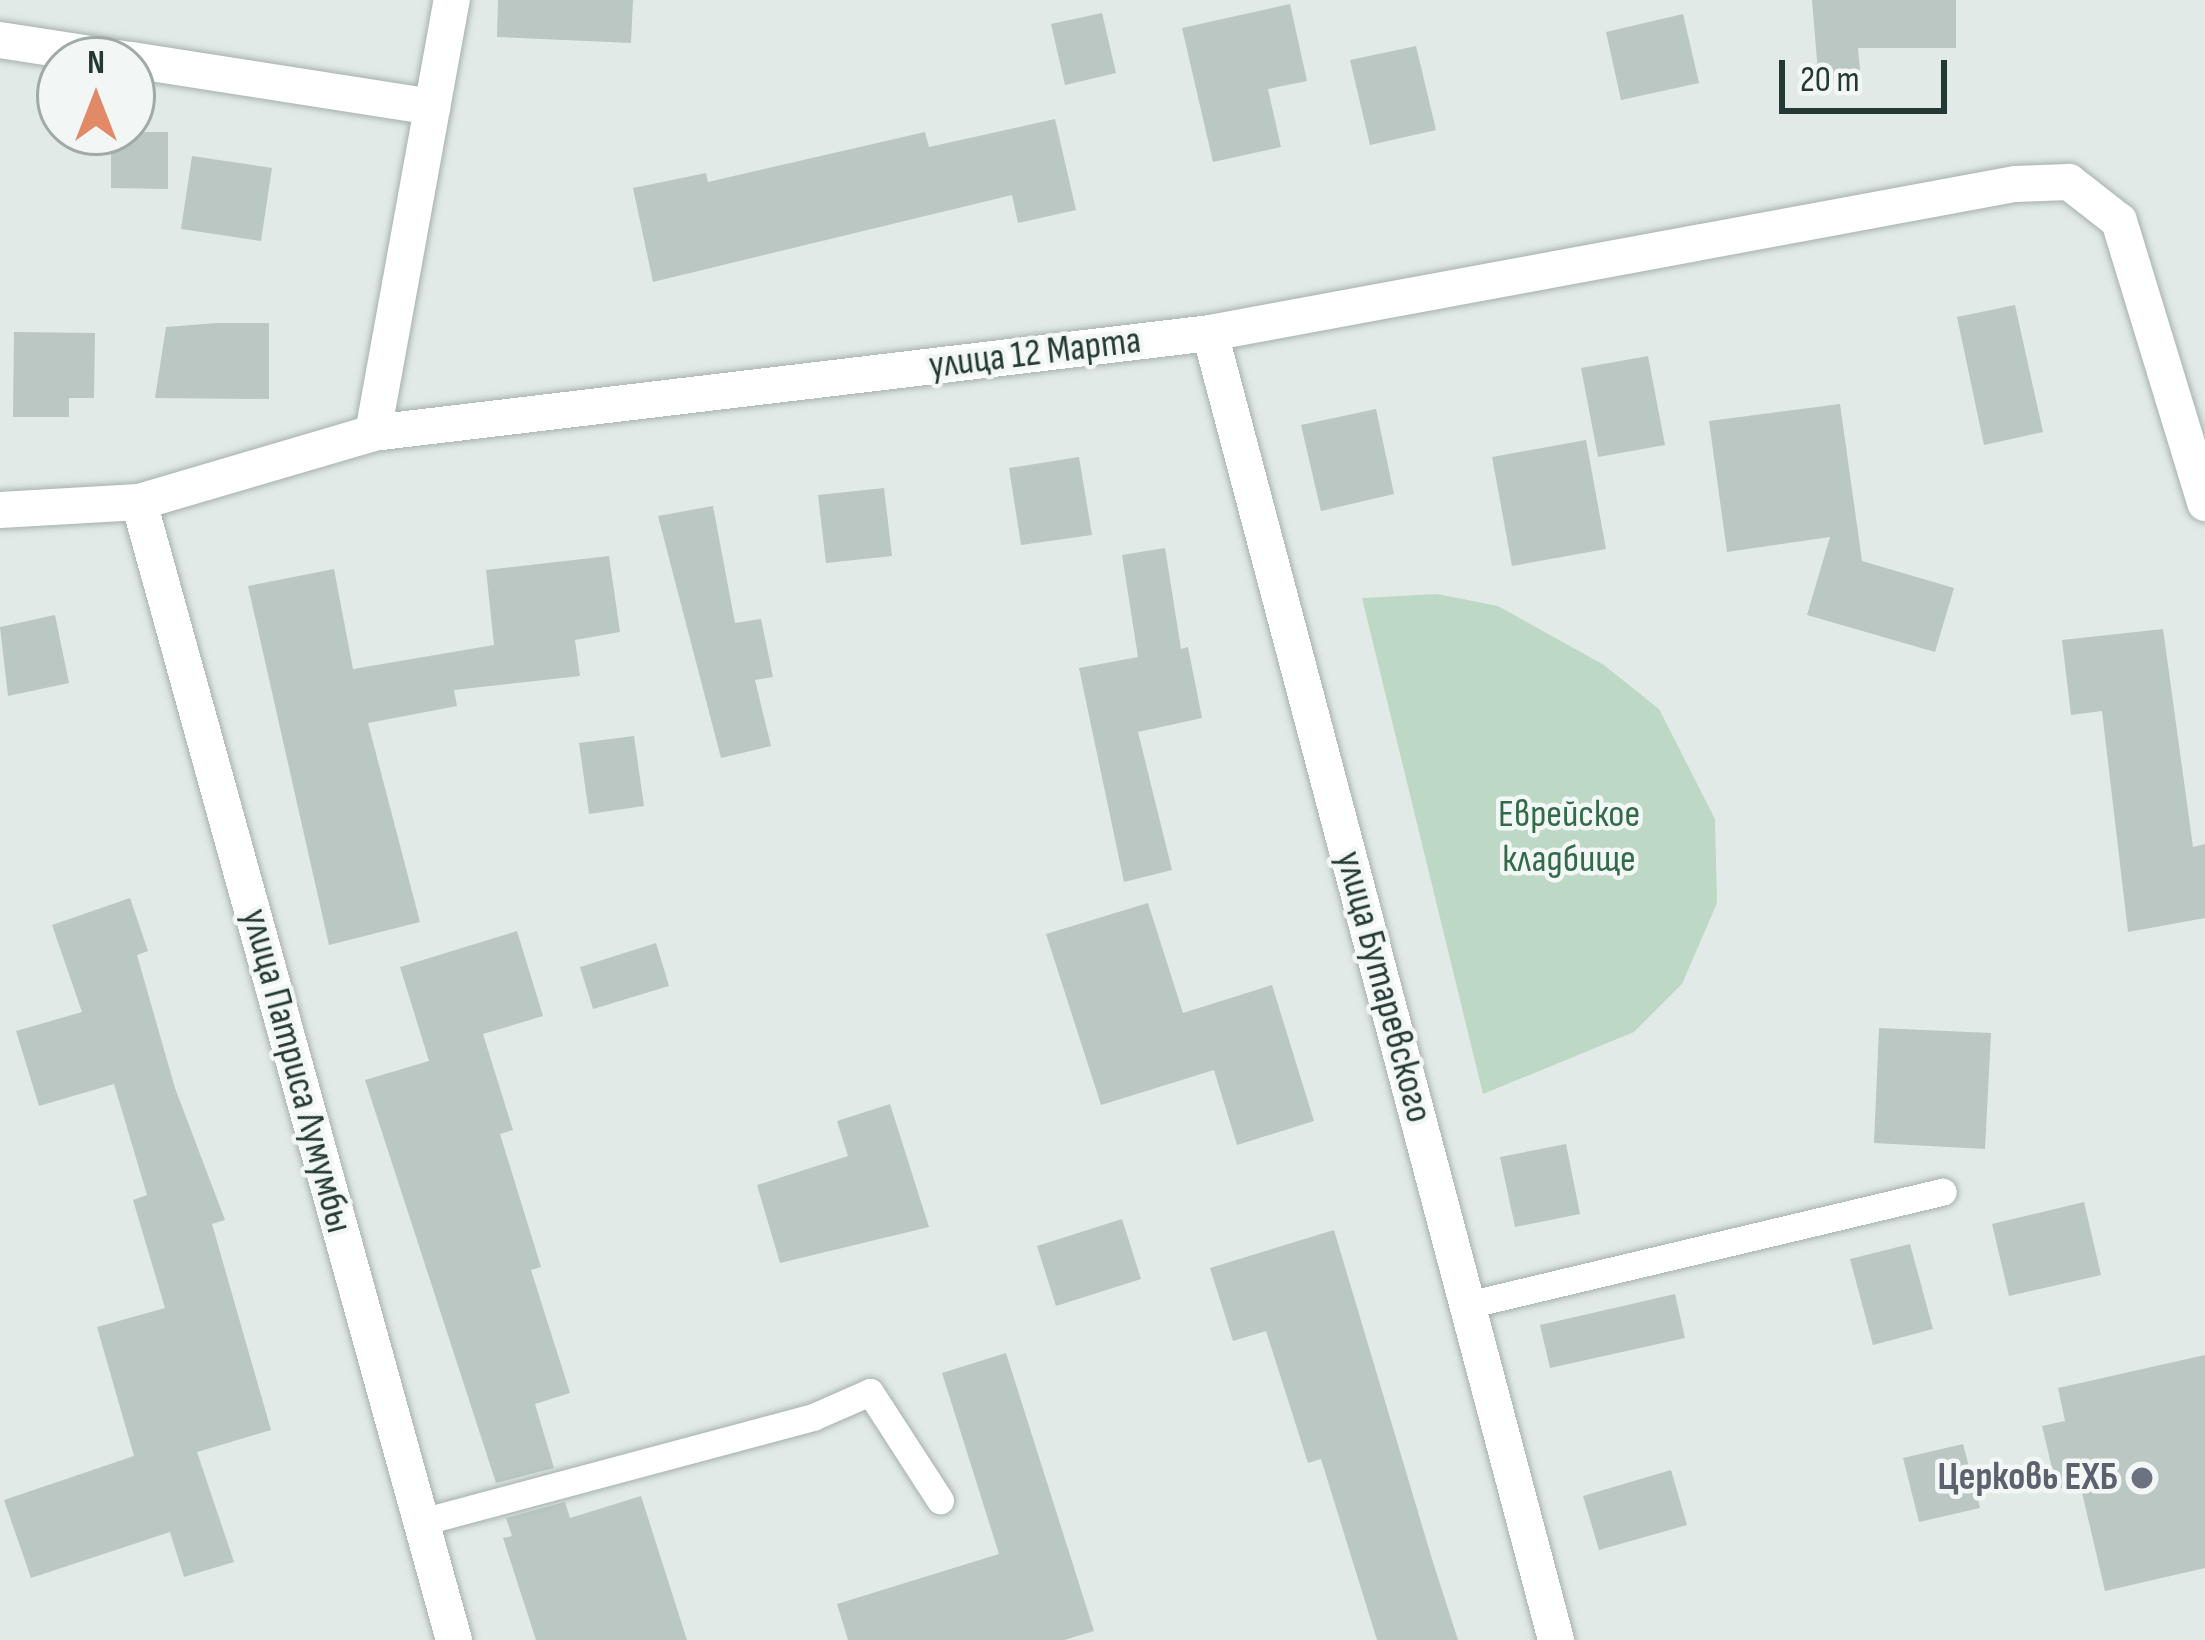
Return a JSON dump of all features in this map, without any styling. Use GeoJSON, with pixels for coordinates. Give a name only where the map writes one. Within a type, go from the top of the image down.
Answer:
{"type":"FeatureCollection","features":[{"type":"Feature","properties":{"kind":"street"},"geometry":{"type":"LineString","coordinates":[[373,434],[452,0]]}},
{"type":"Feature","properties":{"kind":"street"},"geometry":{"type":"LineString","coordinates":[[0,40],[36,46]]}},
{"type":"Feature","properties":{"kind":"street"},"geometry":{"type":"LineString","coordinates":[[156,64],[432,107]]}},
{"type":"Feature","properties":{"kind":"street","name":"улица 12 Марта"},"geometry":{"type":"LineString","coordinates":[[0,510],[139,502],[373,434],[1210,334],[2015,184],[2069,182],[2119,220],[2205,503]]}},
{"type":"Feature","properties":{"kind":"street","name":"улица Бутаревского"},"geometry":{"type":"LineString","coordinates":[[1210,334],[1556,1640]]}},
{"type":"Feature","properties":{"kind":"street","name":"улица Патриса Лумумбы"},"geometry":{"type":"LineString","coordinates":[[139,502],[421,1522],[442,1637]]}},
{"type":"Feature","properties":{"kind":"lane"},"geometry":{"type":"LineString","coordinates":[[1467,1305],[1943,1192]]}},
{"type":"Feature","properties":{"kind":"lane"},"geometry":{"type":"LineString","coordinates":[[421,1522],[813,1417],[870,1392],[940,1500]]}},
{"type":"Feature","properties":{"kind":"green space","name":"Еврейское кладбище"},"geometry":{"type":"Polygon","coordinates":[[[1437,594],[1498,606],[1604,665],[1659,709],[1715,819],[1717,903],[1682,984],[1634,1032],[1483,1094],[1362,598],[1437,594]]]}},
{"type":"Feature","properties":{"kind":"building"},"geometry":{"type":"Polygon","coordinates":[[[498,0],[633,0],[631,43],[497,37],[498,0]]]}},
{"type":"Feature","properties":{"kind":"building"},"geometry":{"type":"Polygon","coordinates":[[[1812,0],[1956,0],[1956,48],[1858,48],[1861,81],[1819,85],[1812,0]]]}},
{"type":"Feature","properties":{"kind":"building"},"geometry":{"type":"Polygon","coordinates":[[[1290,4],[1307,81],[1268,89],[1281,147],[1213,162],[1182,28],[1290,4]]]}},
{"type":"Feature","properties":{"kind":"building"},"geometry":{"type":"Polygon","coordinates":[[[1102,13],[1116,73],[1065,85],[1051,24],[1102,13]]]}},
{"type":"Feature","properties":{"kind":"building"},"geometry":{"type":"Polygon","coordinates":[[[1683,14],[1699,83],[1621,100],[1606,32],[1683,14]]]}},
{"type":"Feature","properties":{"kind":"building"},"geometry":{"type":"Polygon","coordinates":[[[1416,46],[1436,130],[1370,145],[1350,60],[1416,46]]]}},
{"type":"Feature","properties":{"kind":"building"},"geometry":{"type":"Polygon","coordinates":[[[1055,119],[1076,210],[1018,223],[1012,195],[653,282],[633,188],[706,173],[708,182],[925,132],[929,147],[1055,119]]]}},
{"type":"Feature","properties":{"kind":"building"},"geometry":{"type":"Polygon","coordinates":[[[156,132],[168,132],[168,189],[111,188],[111,156],[156,156],[156,132]]]}},
{"type":"Feature","properties":{"kind":"building"},"geometry":{"type":"Polygon","coordinates":[[[192,156],[272,168],[261,241],[181,229],[192,156]]]}},
{"type":"Feature","properties":{"kind":"building"},"geometry":{"type":"Polygon","coordinates":[[[2015,305],[2043,432],[1984,445],[1957,317],[2015,305]]]}},
{"type":"Feature","properties":{"kind":"building"},"geometry":{"type":"Polygon","coordinates":[[[269,323],[269,399],[155,398],[166,327],[269,323]]]}},
{"type":"Feature","properties":{"kind":"building"},"geometry":{"type":"Polygon","coordinates":[[[14,332],[95,333],[94,398],[69,398],[69,417],[13,417],[14,332]]]}},
{"type":"Feature","properties":{"kind":"building"},"geometry":{"type":"Polygon","coordinates":[[[1648,356],[1665,445],[1598,457],[1581,368],[1648,356]]]}},
{"type":"Feature","properties":{"kind":"building"},"geometry":{"type":"Polygon","coordinates":[[[1840,404],[1862,561],[1954,588],[1935,652],[1807,615],[1830,537],[1727,552],[1709,421],[1840,404]]]}},
{"type":"Feature","properties":{"kind":"building"},"geometry":{"type":"Polygon","coordinates":[[[1376,409],[1394,494],[1321,511],[1301,425],[1376,409]]]}},
{"type":"Feature","properties":{"kind":"building"},"geometry":{"type":"Polygon","coordinates":[[[1586,440],[1606,549],[1512,566],[1492,457],[1586,440]]]}},
{"type":"Feature","properties":{"kind":"building"},"geometry":{"type":"Polygon","coordinates":[[[1079,457],[1092,535],[1021,545],[1009,468],[1079,457]]]}},
{"type":"Feature","properties":{"kind":"building"},"geometry":{"type":"Polygon","coordinates":[[[884,488],[892,556],[826,563],[818,495],[884,488]]]}},
{"type":"Feature","properties":{"kind":"building"},"geometry":{"type":"Polygon","coordinates":[[[713,506],[735,623],[761,619],[773,677],[755,680],[771,746],[721,758],[658,516],[713,506]]]}},
{"type":"Feature","properties":{"kind":"building"},"geometry":{"type":"Polygon","coordinates":[[[1165,548],[1181,649],[1188,647],[1202,718],[1138,732],[1172,870],[1124,882],[1079,668],[1138,657],[1122,555],[1165,548]]]}},
{"type":"Feature","properties":{"kind":"building"},"geometry":{"type":"Polygon","coordinates":[[[609,556],[620,632],[575,640],[580,676],[454,690],[457,706],[368,723],[420,922],[329,945],[248,586],[334,569],[353,669],[494,645],[486,570],[609,556]]]}},
{"type":"Feature","properties":{"kind":"building"},"geometry":{"type":"Polygon","coordinates":[[[55,615],[69,683],[8,696],[0,627],[55,615]]]}},
{"type":"Feature","properties":{"kind":"building"},"geometry":{"type":"Polygon","coordinates":[[[2163,629],[2193,847],[2205,844],[2205,918],[2128,932],[2102,711],[2071,715],[2062,640],[2163,629]]]}},
{"type":"Feature","properties":{"kind":"building"},"geometry":{"type":"Polygon","coordinates":[[[634,736],[644,806],[589,814],[579,743],[634,736]]]}},
{"type":"Feature","properties":{"kind":"building"},"geometry":{"type":"Polygon","coordinates":[[[130,898],[148,951],[137,955],[175,1088],[225,1220],[212,1224],[271,1430],[197,1452],[234,1562],[184,1577],[170,1532],[31,1578],[4,1500],[134,1456],[97,1327],[165,1308],[133,1200],[147,1195],[114,1084],[39,1106],[16,1031],[82,1012],[52,925],[130,898]]]}},
{"type":"Feature","properties":{"kind":"building"},"geometry":{"type":"Polygon","coordinates":[[[1148,903],[1183,1013],[1272,985],[1314,1121],[1237,1145],[1214,1070],[1101,1105],[1046,934],[1148,903]]]}},
{"type":"Feature","properties":{"kind":"building"},"geometry":{"type":"Polygon","coordinates":[[[517,931],[543,1016],[483,1034],[513,1130],[500,1134],[541,1267],[531,1270],[570,1393],[535,1404],[554,1468],[496,1483],[365,1080],[429,1061],[400,967],[517,931]]]}},
{"type":"Feature","properties":{"kind":"building"},"geometry":{"type":"Polygon","coordinates":[[[656,943],[669,986],[593,1009],[580,967],[656,943]]]}},
{"type":"Feature","properties":{"kind":"building"},"geometry":{"type":"Polygon","coordinates":[[[1879,1028],[1991,1033],[1985,1149],[1874,1143],[1879,1028]]]}},
{"type":"Feature","properties":{"kind":"building"},"geometry":{"type":"Polygon","coordinates":[[[890,1104],[929,1227],[780,1263],[757,1185],[848,1156],[837,1121],[890,1104]]]}},
{"type":"Feature","properties":{"kind":"building"},"geometry":{"type":"Polygon","coordinates":[[[1566,1144],[1580,1214],[1515,1227],[1500,1157],[1566,1144]]]}},
{"type":"Feature","properties":{"kind":"building"},"geometry":{"type":"Polygon","coordinates":[[[2084,1202],[2101,1275],[2009,1296],[1992,1224],[2084,1202]]]}},
{"type":"Feature","properties":{"kind":"building"},"geometry":{"type":"Polygon","coordinates":[[[1122,1219],[1141,1279],[1056,1306],[1037,1246],[1122,1219]]]}},
{"type":"Feature","properties":{"kind":"building"},"geometry":{"type":"Polygon","coordinates":[[[1334,1230],[1458,1640],[1377,1640],[1321,1459],[1308,1463],[1266,1331],[1233,1341],[1210,1268],[1334,1230]]]}},
{"type":"Feature","properties":{"kind":"building"},"geometry":{"type":"Polygon","coordinates":[[[1910,1244],[1933,1329],[1873,1345],[1850,1259],[1910,1244]]]}},
{"type":"Feature","properties":{"kind":"building"},"geometry":{"type":"Polygon","coordinates":[[[1675,1294],[1685,1338],[1550,1368],[1540,1325],[1675,1294]]]}},
{"type":"Feature","properties":{"kind":"building"},"geometry":{"type":"Polygon","coordinates":[[[1006,1353],[1094,1631],[1064,1640],[848,1640],[837,1604],[999,1554],[942,1373],[1006,1353]]]}},
{"type":"Feature","properties":{"kind":"building","name":"Церковь ЕХБ"},"geometry":{"type":"Polygon","coordinates":[[[2205,1355],[2205,1568],[2105,1591],[2080,1484],[2057,1489],[2042,1426],[2065,1421],[2058,1388],[2205,1355]]]}},
{"type":"Feature","properties":{"kind":"building"},"geometry":{"type":"Polygon","coordinates":[[[1963,1444],[1980,1508],[1919,1522],[1903,1458],[1963,1444]]]}},
{"type":"Feature","properties":{"kind":"building"},"geometry":{"type":"Polygon","coordinates":[[[1671,1470],[1687,1525],[1599,1550],[1583,1496],[1671,1470]]]}},
{"type":"Feature","properties":{"kind":"building"},"geometry":{"type":"Polygon","coordinates":[[[641,1496],[687,1640],[536,1640],[503,1538],[512,1536],[506,1518],[565,1502],[570,1518],[641,1496]]]}},
{"type":"Feature","properties":{"kind":"place","name":"Церковь ЕХБ"},"geometry":{"type":"Point","coordinates":[2142,1478]}}]}
